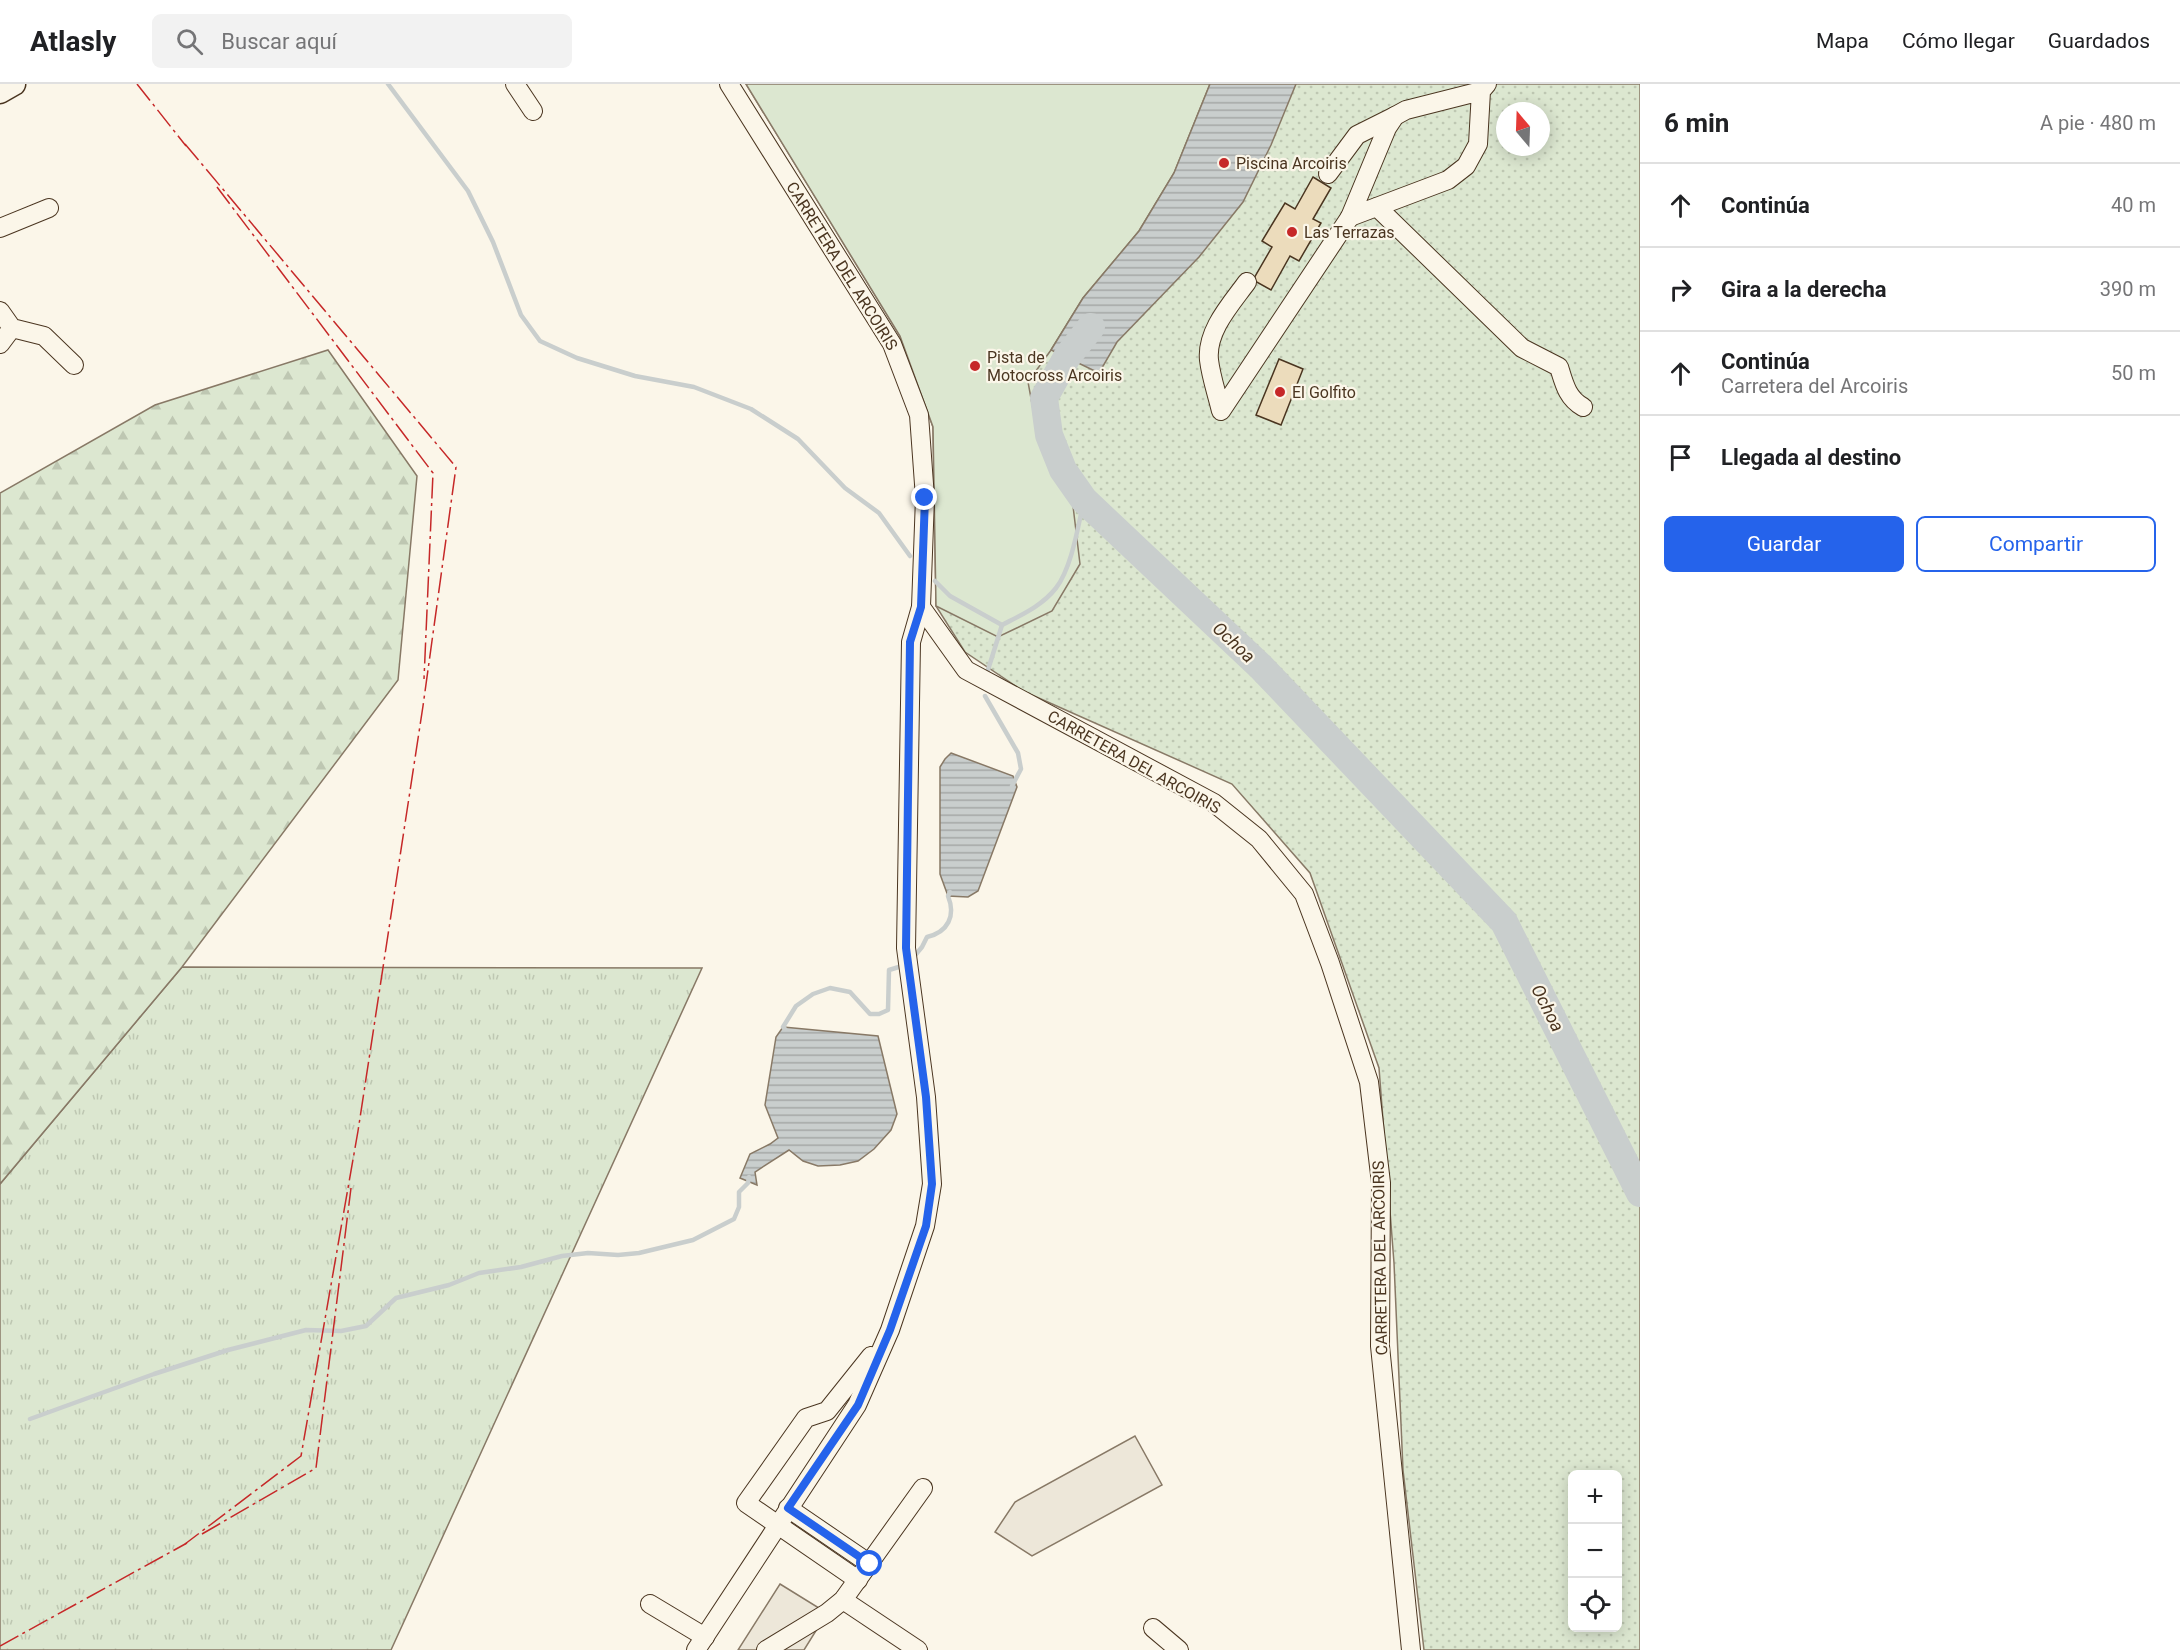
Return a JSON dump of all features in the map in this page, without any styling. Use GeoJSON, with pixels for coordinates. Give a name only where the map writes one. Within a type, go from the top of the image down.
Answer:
{"type":"FeatureCollection","features":[{"type":"Feature","properties":{"kind":"main road"},"geometry":{"type":"LineString","coordinates":[[0,92],[14,84]]}},
{"type":"Feature","properties":{"kind":"street"},"geometry":{"type":"LineString","coordinates":[[515,84],[533,111]]}},
{"type":"Feature","properties":{"kind":"street","name":"CARRETERA DEL ARCOIRIS"},"geometry":{"type":"LineString","coordinates":[[729,84],[892,344],[919,415],[925,498],[921,607],[966,670],[1214,803],[1259,839],[1304,894],[1330,963],[1369,1082],[1381,1183],[1380,1346],[1411,1650]]}},
{"type":"Feature","properties":{"kind":"street"},"geometry":{"type":"LineString","coordinates":[[1328,174],[1358,135],[1406,110],[1484,87],[1478,144],[1467,166],[1448,180],[1350,217]]}},
{"type":"Feature","properties":{"kind":"street"},"geometry":{"type":"LineString","coordinates":[[1247,282],[1216,328],[1210,342],[1209,359],[1221,411],[1350,217],[1387,128],[1395,116]]}},
{"type":"Feature","properties":{"kind":"street"},"geometry":{"type":"LineString","coordinates":[[1377,207],[1522,348],[1559,367],[1568,394],[1583,407]]}},
{"type":"Feature","properties":{"kind":"street"},"geometry":{"type":"LineString","coordinates":[[0,228],[48,208]]}},
{"type":"Feature","properties":{"kind":"street"},"geometry":{"type":"LineString","coordinates":[[0,311],[12,328],[44,336],[74,365]]}},
{"type":"Feature","properties":{"kind":"street"},"geometry":{"type":"LineString","coordinates":[[0,344],[12,328]]}},
{"type":"Feature","properties":{"kind":"street"},"geometry":{"type":"LineString","coordinates":[[650,1604],[700,1643],[858,1405],[890,1330],[926,1226],[932,1184],[926,1097],[906,951],[910,642],[921,607]]}},
{"type":"Feature","properties":{"kind":"street"},"geometry":{"type":"LineString","coordinates":[[858,1580],[746,1503],[806,1418],[827,1411],[890,1330]]}},
{"type":"Feature","properties":{"kind":"street"},"geometry":{"type":"LineString","coordinates":[[766,1650],[827,1613],[843,1600],[923,1488]]}},
{"type":"Feature","properties":{"kind":"street"},"geometry":{"type":"LineString","coordinates":[[788,1508],[870,1564]]}},
{"type":"Feature","properties":{"kind":"street"},"geometry":{"type":"LineString","coordinates":[[843,1600],[918,1650]]}},
{"type":"Feature","properties":{"kind":"street"},"geometry":{"type":"LineString","coordinates":[[1153,1628],[1179,1650]]}},
{"type":"Feature","properties":{"kind":"green space"},"geometry":{"type":"Polygon","coordinates":[[[746,84],[1640,84],[1640,1650],[1424,1650],[1403,1470],[1394,1263],[1379,1068],[1310,873],[1232,784],[1023,691],[965,652],[936,606],[933,427],[900,336],[746,84]]]}},
{"type":"Feature","properties":{"kind":"green space","name":"Pista de Motocross Arcoiris"},"geometry":{"type":"Polygon","coordinates":[[[746,84],[1210,84],[1174,173],[1139,231],[1083,298],[1028,382],[1039,442],[1073,506],[1080,564],[1052,611],[998,637],[936,606],[933,427],[900,336],[746,84]]]}},
{"type":"Feature","properties":{"kind":"green space"},"geometry":{"type":"Polygon","coordinates":[[[328,350],[417,476],[398,680],[182,967],[0,1184],[0,493],[155,405],[328,350]]]}},
{"type":"Feature","properties":{"kind":"green space"},"geometry":{"type":"Polygon","coordinates":[[[182,967],[702,968],[391,1650],[0,1650],[0,1184],[182,967]]]}},
{"type":"Feature","properties":{"kind":"shaded area"},"geometry":{"type":"Polygon","coordinates":[[[1210,84],[1296,84],[1271,145],[1243,202],[1199,257],[1117,342],[1099,373],[1051,350],[1083,298],[1139,231],[1174,173],[1210,84]]]}},
{"type":"Feature","properties":{"kind":"shaded area"},"geometry":{"type":"Polygon","coordinates":[[[951,753],[1013,776],[1017,787],[978,891],[968,897],[948,896],[940,874],[940,767],[951,753]]]}},
{"type":"Feature","properties":{"kind":"shaded area"},"geometry":{"type":"Polygon","coordinates":[[[783,1027],[878,1036],[897,1114],[891,1130],[874,1149],[858,1161],[818,1166],[803,1161],[789,1150],[755,1172],[757,1185],[740,1178],[750,1154],[778,1138],[765,1105],[776,1037],[783,1027]]]}},
{"type":"Feature","properties":{"kind":"shaded area"},"geometry":{"type":"Polygon","coordinates":[[[1135,1436],[1162,1485],[1032,1556],[995,1532],[1015,1502],[1135,1436]]]}},
{"type":"Feature","properties":{"kind":"shaded area"},"geometry":{"type":"Polygon","coordinates":[[[780,1584],[827,1613],[804,1650],[738,1650],[780,1584]]]}},
{"type":"Feature","properties":{"kind":"building","name":"Las Terrazas"},"geometry":{"type":"Polygon","coordinates":[[[1313,177],[1331,188],[1313,219],[1321,223],[1299,261],[1290,256],[1271,290],[1253,280],[1272,247],[1262,241],[1285,203],[1295,209],[1313,177]]]}},
{"type":"Feature","properties":{"kind":"building","name":"El Golfito"},"geometry":{"type":"Polygon","coordinates":[[[1279,359],[1303,369],[1281,425],[1256,415],[1279,359]]]}},
{"type":"Feature","properties":{"kind":"waterway"},"geometry":{"type":"LineString","coordinates":[[388,84],[468,191],[493,242],[521,315],[540,341],[577,358],[635,376],[694,387],[751,409],[798,439],[845,488],[879,513],[910,556]]}},
{"type":"Feature","properties":{"kind":"waterway","name":"Ochoa"},"geometry":{"type":"LineString","coordinates":[[1091,327],[1067,357],[1044,398],[1049,435],[1063,470],[1084,500],[1261,667],[1504,922],[1640,1193]]}},
{"type":"Feature","properties":{"kind":"waterway"},"geometry":{"type":"LineString","coordinates":[[935,581],[950,596],[1002,625],[1024,614],[1044,600],[1062,579],[1074,546],[1084,500]]}},
{"type":"Feature","properties":{"kind":"waterway"},"geometry":{"type":"LineString","coordinates":[[987,673],[1002,625]]}},
{"type":"Feature","properties":{"kind":"waterway"},"geometry":{"type":"LineString","coordinates":[[985,696],[1018,753],[1021,769],[1012,786]]}},
{"type":"Feature","properties":{"kind":"waterway"},"geometry":{"type":"LineString","coordinates":[[912,959],[927,937],[940,931],[948,922],[951,910],[948,896],[950,892]]}},
{"type":"Feature","properties":{"kind":"waterway"},"geometry":{"type":"LineString","coordinates":[[785,1029],[783,1027],[796,1006],[813,994],[830,988],[850,992],[870,1014],[879,1014],[888,1010],[889,970],[902,966]]}},
{"type":"Feature","properties":{"kind":"waterway"},"geometry":{"type":"LineString","coordinates":[[30,1419],[228,1350],[306,1330],[341,1331],[366,1326],[396,1298],[449,1285],[479,1273],[521,1267],[562,1256],[588,1253],[618,1255],[639,1253],[693,1240],[734,1219],[739,1207],[739,1192],[748,1183],[749,1177]]}},
{"type":"Feature","properties":{"kind":"power"},"geometry":{"type":"LineString","coordinates":[[137,84],[186,146]]}},
{"type":"Feature","properties":{"kind":"power"},"geometry":{"type":"LineString","coordinates":[[185,144],[456,467],[423,706],[358,1131],[301,1456],[185,1544]]}},
{"type":"Feature","properties":{"kind":"power"},"geometry":{"type":"LineString","coordinates":[[217,187],[433,473],[424,679]]}},
{"type":"Feature","properties":{"kind":"power"},"geometry":{"type":"LineString","coordinates":[[202,1534],[316,1468],[351,1188]]}},
{"type":"Feature","properties":{"kind":"power"},"geometry":{"type":"LineString","coordinates":[[0,1646],[187,1543]]}},
{"type":"Feature","properties":{"kind":"place","name":"Piscina Arcoiris"},"geometry":{"type":"Point","coordinates":[1224,163]}},
{"type":"Feature","properties":{"kind":"place","name":"Las Terrazas"},"geometry":{"type":"Point","coordinates":[1292,232]}},
{"type":"Feature","properties":{"kind":"place","name":"Pista de Motocross Arcoiris"},"geometry":{"type":"Point","coordinates":[975,366]}},
{"type":"Feature","properties":{"kind":"place","name":"El Golfito"},"geometry":{"type":"Point","coordinates":[1280,392]}},
{"type":"Feature","properties":{"kind":"route"},"geometry":{"type":"LineString","coordinates":[[870,1564],[788,1508],[858,1405],[890,1330],[926,1226],[932,1184],[926,1097],[906,948],[910,642],[921,607],[925,498]]}}]}
